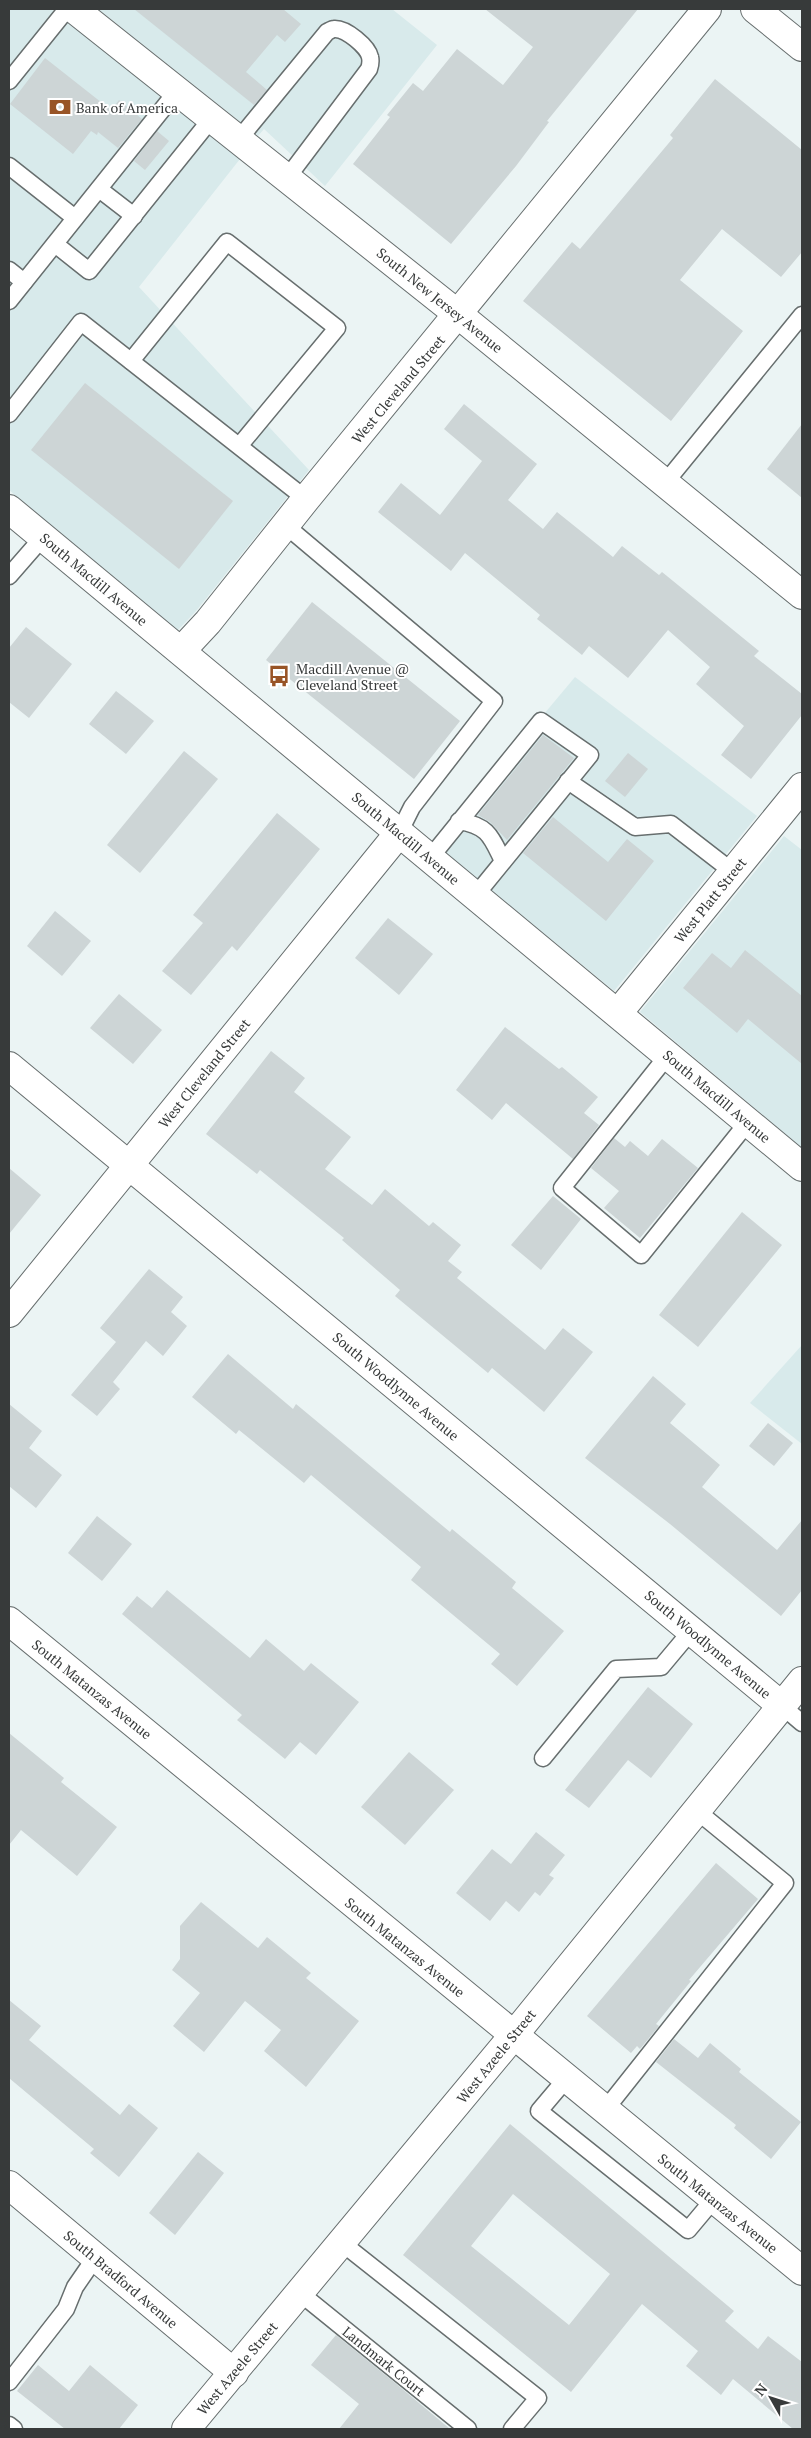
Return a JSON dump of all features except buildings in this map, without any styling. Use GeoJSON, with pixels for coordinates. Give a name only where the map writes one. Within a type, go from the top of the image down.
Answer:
{"type":"FeatureCollection","features":[{"type":"Feature","properties":{"kind":"street","name":"South New Jersey Avenue"},"geometry":{"type":"LineString","coordinates":[[74,9],[459,315],[802,595]]}},
{"type":"Feature","properties":{"kind":"street","name":"West Cleveland Street"},"geometry":{"type":"LineString","coordinates":[[181,651],[208,622],[306,499],[459,315],[707,9]]}},
{"type":"Feature","properties":{"kind":"street"},"geometry":{"type":"LineString","coordinates":[[755,9],[802,47]]}},
{"type":"Feature","properties":{"kind":"street","name":"South Macdill Avenue"},"geometry":{"type":"LineString","coordinates":[[9,508],[802,1168]]}},
{"type":"Feature","properties":{"kind":"street","name":"West Platt Street"},"geometry":{"type":"LineString","coordinates":[[618,1013],[802,787]]}},
{"type":"Feature","properties":{"kind":"street","name":"West Cleveland Street"},"geometry":{"type":"LineString","coordinates":[[9,1313],[399,833]]}},
{"type":"Feature","properties":{"kind":"street","name":"South Woodlynne Avenue"},"geometry":{"type":"LineString","coordinates":[[9,1066],[792,1714]]}},
{"type":"Feature","properties":{"kind":"street","name":"South Matanzas Avenue"},"geometry":{"type":"LineString","coordinates":[[9,1621],[802,2271]]}},
{"type":"Feature","properties":{"kind":"street","name":"West Azeele Street"},"geometry":{"type":"LineString","coordinates":[[186,2429],[513,2036],[697,1811],[792,1714],[802,1681]]}},
{"type":"Feature","properties":{"kind":"street","name":"South Bradford Avenue"},"geometry":{"type":"LineString","coordinates":[[9,2185],[234,2373]]}},
{"type":"Feature","properties":{"kind":"lane"},"geometry":{"type":"LineString","coordinates":[[9,80],[67,9]]}},
{"type":"Feature","properties":{"kind":"lane"},"geometry":{"type":"LineString","coordinates":[[238,139],[327,32],[335,29],[342,30],[367,50],[371,59],[370,69],[287,178]]}},
{"type":"Feature","properties":{"kind":"lane"},"geometry":{"type":"LineString","coordinates":[[9,301],[177,90]]}},
{"type":"Feature","properties":{"kind":"lane"},"geometry":{"type":"LineString","coordinates":[[55,244],[89,272],[212,118]]}},
{"type":"Feature","properties":{"kind":"lane"},"geometry":{"type":"LineString","coordinates":[[9,166],[75,218]]}},
{"type":"Feature","properties":{"kind":"lane"},"geometry":{"type":"LineString","coordinates":[[99,189],[134,216]]}},
{"type":"Feature","properties":{"kind":"lane"},"geometry":{"type":"LineString","coordinates":[[131,361],[227,242],[337,328],[240,445]]}},
{"type":"Feature","properties":{"kind":"lane"},"geometry":{"type":"LineString","coordinates":[[9,270],[24,282]]}},
{"type":"Feature","properties":{"kind":"lane"},"geometry":{"type":"LineString","coordinates":[[666,483],[802,315]]}},
{"type":"Feature","properties":{"kind":"lane"},"geometry":{"type":"LineString","coordinates":[[9,414],[81,322],[240,445],[306,499]]}},
{"type":"Feature","properties":{"kind":"lane"},"geometry":{"type":"LineString","coordinates":[[285,525],[494,700],[412,807],[399,833]]}},
{"type":"Feature","properties":{"kind":"lane"},"geometry":{"type":"LineString","coordinates":[[9,576],[43,537]]}},
{"type":"Feature","properties":{"kind":"lane"},"geometry":{"type":"LineString","coordinates":[[430,858],[541,720],[590,754],[475,896]]}},
{"type":"Feature","properties":{"kind":"lane"},"geometry":{"type":"LineString","coordinates":[[568,781],[636,827],[671,824],[733,872]]}},
{"type":"Feature","properties":{"kind":"lane"},"geometry":{"type":"LineString","coordinates":[[459,821],[475,824],[488,832],[503,861]]}},
{"type":"Feature","properties":{"kind":"lane"},"geometry":{"type":"LineString","coordinates":[[668,1055],[562,1188],[641,1255],[748,1122]]}},
{"type":"Feature","properties":{"kind":"lane"},"geometry":{"type":"LineString","coordinates":[[543,1758],[616,1669],[661,1667],[692,1630]]}},
{"type":"Feature","properties":{"kind":"lane"},"geometry":{"type":"LineString","coordinates":[[605,2110],[785,1882],[697,1811]]}},
{"type":"Feature","properties":{"kind":"lane"},"geometry":{"type":"LineString","coordinates":[[566,2079],[539,2111],[688,2230],[714,2199]]}},
{"type":"Feature","properties":{"kind":"lane"},"geometry":{"type":"LineString","coordinates":[[342,2242],[538,2398],[512,2429]]}},
{"type":"Feature","properties":{"kind":"lane"},"geometry":{"type":"LineString","coordinates":[[9,2382],[66,2309],[75,2286],[95,2258]]}},
{"type":"Feature","properties":{"kind":"lane","name":"Landmark Court"},"geometry":{"type":"LineString","coordinates":[[300,2293],[468,2429]]}},
{"type":"Feature","properties":{"kind":"lane"},"geometry":{"type":"LineString","coordinates":[[9,2425],[14,2429]]}},
{"type":"Feature","properties":{"kind":"shaded area"},"geometry":{"type":"Polygon","coordinates":[[[9,9],[51,9],[240,159],[139,287],[309,470],[196,611],[178,630],[9,490],[9,9]]]}},
{"type":"Feature","properties":{"kind":"shaded area"},"geometry":{"type":"Polygon","coordinates":[[[98,9],[392,9],[437,45],[325,186],[264,129],[258,136],[98,9]]]}},
{"type":"Feature","properties":{"kind":"shaded area"},"geometry":{"type":"Polygon","coordinates":[[[575,677],[757,816],[614,991],[435,844],[575,677]]]}},
{"type":"Feature","properties":{"kind":"shaded area"},"geometry":{"type":"Polygon","coordinates":[[[784,836],[802,850],[802,1148],[640,1012],[784,836]]]}},
{"type":"Feature","properties":{"kind":"shaded area"},"geometry":{"type":"Polygon","coordinates":[[[802,1345],[802,1444],[750,1403],[802,1345]]]}},
{"type":"Feature","properties":{"kind":"place","name":"Bank of America"},"geometry":{"type":"Point","coordinates":[60,107]}},
{"type":"Feature","properties":{"kind":"place","name":"Macdill Avenue @ Cleveland Street"},"geometry":{"type":"Point","coordinates":[279,676]}}]}
